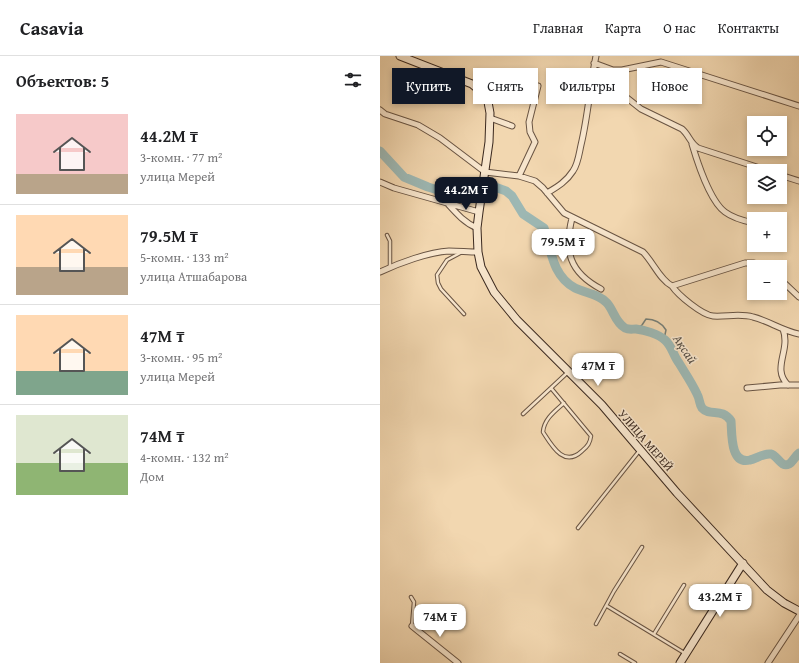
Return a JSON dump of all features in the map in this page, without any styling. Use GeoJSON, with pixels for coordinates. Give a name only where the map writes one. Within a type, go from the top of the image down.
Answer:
{"type":"FeatureCollection","features":[{"type":"Feature","properties":{"kind":"main road","name":"УЛИЦА МЕРЕЙ"},"geometry":{"type":"LineString","coordinates":[[400,56],[472,84],[485,95],[488,102],[490,118],[484,182],[477,228],[478,252],[481,267],[494,292],[517,320],[597,400],[677,493],[743,563],[776,597],[799,611]]}},
{"type":"Feature","properties":{"kind":"main road"},"geometry":{"type":"LineString","coordinates":[[680,663],[743,563]]}},
{"type":"Feature","properties":{"kind":"street"},"geometry":{"type":"LineString","coordinates":[[593,68],[596,56]]}},
{"type":"Feature","properties":{"kind":"street"},"geometry":{"type":"LineString","coordinates":[[594,63],[613,70],[622,70],[662,59],[799,106]]}},
{"type":"Feature","properties":{"kind":"street"},"geometry":{"type":"LineString","coordinates":[[629,99],[641,108],[682,129],[686,133],[692,144],[698,164],[716,202],[733,217],[747,221]]}},
{"type":"Feature","properties":{"kind":"street"},"geometry":{"type":"LineString","coordinates":[[519,176],[535,142],[530,132],[529,122],[534,104]]}},
{"type":"Feature","properties":{"kind":"street"},"geometry":{"type":"LineString","coordinates":[[547,193],[566,181],[573,171],[577,162],[584,133],[588,104]]}},
{"type":"Feature","properties":{"kind":"street"},"geometry":{"type":"LineString","coordinates":[[380,110],[385,114],[418,125],[440,138],[485,172],[526,177],[535,181],[561,210],[572,218],[643,252],[650,259],[662,278],[667,284],[672,286],[678,295],[706,314],[712,316],[751,316],[799,334]]}},
{"type":"Feature","properties":{"kind":"street"},"geometry":{"type":"LineString","coordinates":[[490,118],[512,126]]}},
{"type":"Feature","properties":{"kind":"street"},"geometry":{"type":"LineString","coordinates":[[692,144],[698,148],[747,164]]}},
{"type":"Feature","properties":{"kind":"street"},"geometry":{"type":"LineString","coordinates":[[787,177],[799,181]]}},
{"type":"Feature","properties":{"kind":"street"},"geometry":{"type":"LineString","coordinates":[[380,182],[394,188],[479,212]]}},
{"type":"Feature","properties":{"kind":"street"},"geometry":{"type":"LineString","coordinates":[[448,204],[462,219],[477,228]]}},
{"type":"Feature","properties":{"kind":"street"},"geometry":{"type":"LineString","coordinates":[[572,218],[568,234],[568,249],[571,261],[589,283],[600,289]]}},
{"type":"Feature","properties":{"kind":"street"},"geometry":{"type":"LineString","coordinates":[[380,272],[435,253],[449,251],[478,252]]}},
{"type":"Feature","properties":{"kind":"street"},"geometry":{"type":"LineString","coordinates":[[672,286],[747,263]]}},
{"type":"Feature","properties":{"kind":"street"},"geometry":{"type":"LineString","coordinates":[[787,286],[799,297]]}},
{"type":"Feature","properties":{"kind":"street"},"geometry":{"type":"LineString","coordinates":[[783,329],[786,336],[786,344],[781,368],[782,379],[788,385]]}},
{"type":"Feature","properties":{"kind":"street"},"geometry":{"type":"LineString","coordinates":[[747,388],[799,385]]}},
{"type":"Feature","properties":{"kind":"street"},"geometry":{"type":"LineString","coordinates":[[768,663],[799,616]]}},
{"type":"Feature","properties":{"kind":"street"},"geometry":{"type":"LineString","coordinates":[[412,626],[458,663]]}},
{"type":"Feature","properties":{"kind":"lane"},"geometry":{"type":"LineString","coordinates":[[387,235],[390,241],[390,268]]}},
{"type":"Feature","properties":{"kind":"lane"},"geometry":{"type":"LineString","coordinates":[[463,252],[447,260],[437,275],[438,283],[442,289],[464,314]]}},
{"type":"Feature","properties":{"kind":"lane"},"geometry":{"type":"LineString","coordinates":[[523,414],[569,371]]}},
{"type":"Feature","properties":{"kind":"lane"},"geometry":{"type":"LineString","coordinates":[[551,388],[564,403],[591,436],[590,444],[577,456],[571,458],[563,456],[551,445],[543,432],[543,426],[549,417],[564,403]]}},
{"type":"Feature","properties":{"kind":"lane"},"geometry":{"type":"LineString","coordinates":[[578,528],[640,449]]}},
{"type":"Feature","properties":{"kind":"lane"},"geometry":{"type":"LineString","coordinates":[[596,624],[614,591],[642,547]]}},
{"type":"Feature","properties":{"kind":"lane"},"geometry":{"type":"LineString","coordinates":[[654,634],[684,585]]}},
{"type":"Feature","properties":{"kind":"lane"},"geometry":{"type":"LineString","coordinates":[[411,597],[414,602],[412,626]]}},
{"type":"Feature","properties":{"kind":"lane"},"geometry":{"type":"LineString","coordinates":[[606,606],[686,654]]}},
{"type":"Feature","properties":{"kind":"lane"},"geometry":{"type":"LineString","coordinates":[[620,654],[635,663]]}},
{"type":"Feature","properties":{"kind":"waterway","name":"Ақсай"},"geometry":{"type":"LineString","coordinates":[[380,151],[404,177],[428,187],[441,191],[460,189],[469,186],[489,189],[495,187],[506,191],[512,196],[523,214],[544,228],[557,269],[561,277],[567,283],[575,288],[604,300],[619,323],[625,328],[651,333],[659,336],[667,342],[695,390],[702,408],[705,411],[724,414],[731,421],[733,447],[739,458],[743,460],[750,460],[765,454],[771,454],[781,463],[786,465],[789,464],[799,453]]}},
{"type":"Feature","properties":{"kind":"waterway"},"geometry":{"type":"LineString","coordinates":[[636,329],[642,325],[646,319],[655,320],[666,330],[664,339]]}}]}
